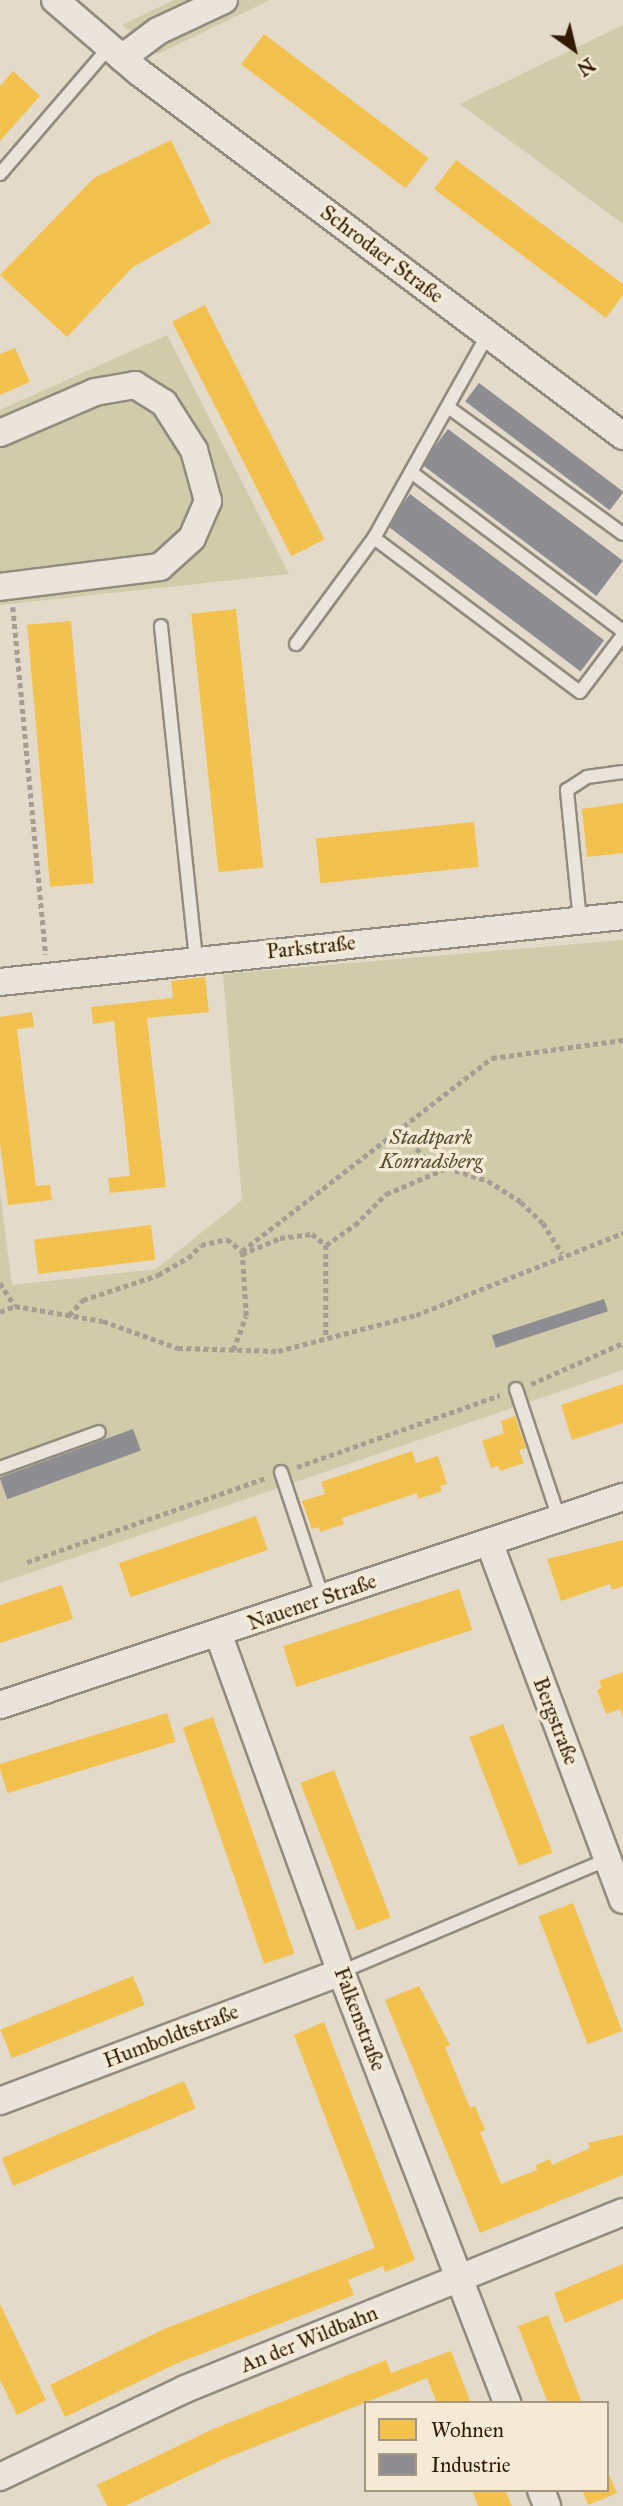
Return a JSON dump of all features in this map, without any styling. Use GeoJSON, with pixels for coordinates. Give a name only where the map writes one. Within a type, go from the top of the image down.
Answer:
{"type":"FeatureCollection","features":[{"type":"Feature","properties":{"kind":"street","name":"Schrodaer Straße"},"geometry":{"type":"LineString","coordinates":[[55,0],[124,59],[623,436]]}},
{"type":"Feature","properties":{"kind":"street"},"geometry":{"type":"LineString","coordinates":[[124,59],[158,31],[224,0]]}},
{"type":"Feature","properties":{"kind":"street"},"geometry":{"type":"LineString","coordinates":[[0,433],[95,392],[135,385],[164,403],[194,450],[208,501],[192,538],[160,567],[6,586]]}},
{"type":"Feature","properties":{"kind":"street","name":"Parkstraße"},"geometry":{"type":"LineString","coordinates":[[0,982],[196,958],[623,916]]}},
{"type":"Feature","properties":{"kind":"street","name":"Nauener Straße"},"geometry":{"type":"LineString","coordinates":[[0,1705],[623,1497]]}},
{"type":"Feature","properties":{"kind":"street","name":"Bergstraße"},"geometry":{"type":"LineString","coordinates":[[489,1542],[623,1900]]}},
{"type":"Feature","properties":{"kind":"street","name":"Falkenstraße"},"geometry":{"type":"LineString","coordinates":[[218,1633],[341,1972],[507,2401]]}},
{"type":"Feature","properties":{"kind":"street","name":"Humboldtstraße"},"geometry":{"type":"LineString","coordinates":[[0,2101],[341,1972]]}},
{"type":"Feature","properties":{"kind":"street","name":"An der Wildbahn"},"geometry":{"type":"LineString","coordinates":[[0,2477],[186,2389],[623,2212]]}},
{"type":"Feature","properties":{"kind":"lane"},"geometry":{"type":"LineString","coordinates":[[0,174],[124,59]]}},
{"type":"Feature","properties":{"kind":"lane"},"geometry":{"type":"LineString","coordinates":[[296,644],[374,538],[488,334]]}},
{"type":"Feature","properties":{"kind":"lane"},"geometry":{"type":"LineString","coordinates":[[447,407],[623,534]]}},
{"type":"Feature","properties":{"kind":"lane"},"geometry":{"type":"LineString","coordinates":[[374,538],[580,692],[623,633],[411,472]]}},
{"type":"Feature","properties":{"kind":"lane"},"geometry":{"type":"LineString","coordinates":[[161,626],[196,958]]}},
{"type":"Feature","properties":{"kind":"lane"},"geometry":{"type":"LineString","coordinates":[[580,921],[567,790],[587,776],[623,772]]}},
{"type":"Feature","properties":{"kind":"lane"},"geometry":{"type":"LineString","coordinates":[[516,1389],[559,1518]]}},
{"type":"Feature","properties":{"kind":"lane"},"geometry":{"type":"LineString","coordinates":[[0,1468],[99,1433]]}},
{"type":"Feature","properties":{"kind":"lane"},"geometry":{"type":"LineString","coordinates":[[281,1472],[323,1598]]}},
{"type":"Feature","properties":{"kind":"lane"},"geometry":{"type":"LineString","coordinates":[[341,1972],[608,1859]]}},
{"type":"Feature","properties":{"kind":"path"},"geometry":{"type":"LineString","coordinates":[[6,586],[48,977]]}},
{"type":"Feature","properties":{"kind":"path"},"geometry":{"type":"LineString","coordinates":[[242,1253],[492,1058],[623,1040]]}},
{"type":"Feature","properties":{"kind":"path"},"geometry":{"type":"LineString","coordinates":[[401,1129],[437,1172]]}},
{"type":"Feature","properties":{"kind":"path"},"geometry":{"type":"LineString","coordinates":[[326,1245],[355,1226],[386,1194],[447,1168],[488,1181],[521,1202],[543,1223],[562,1255]]}},
{"type":"Feature","properties":{"kind":"path"},"geometry":{"type":"LineString","coordinates":[[0,1312],[15,1306],[103,1321],[178,1348],[278,1351],[416,1315],[623,1233]]}},
{"type":"Feature","properties":{"kind":"path"},"geometry":{"type":"LineString","coordinates":[[242,1253],[280,1238],[312,1234],[326,1245]]}},
{"type":"Feature","properties":{"kind":"path"},"geometry":{"type":"LineString","coordinates":[[68,1315],[83,1300],[158,1275],[188,1258],[201,1245],[227,1239],[242,1253],[246,1316],[233,1350]]}},
{"type":"Feature","properties":{"kind":"path"},"geometry":{"type":"LineString","coordinates":[[326,1245],[327,1338]]}},
{"type":"Feature","properties":{"kind":"path"},"geometry":{"type":"LineString","coordinates":[[0,1283],[15,1306]]}},
{"type":"Feature","properties":{"kind":"path"},"geometry":{"type":"LineString","coordinates":[[27,1562],[516,1389],[623,1343]]}},
{"type":"Feature","properties":{"kind":"green space"},"geometry":{"type":"Polygon","coordinates":[[[174,0],[270,0],[158,54],[122,25],[174,0]]]}},
{"type":"Feature","properties":{"kind":"green space"},"geometry":{"type":"Polygon","coordinates":[[[623,25],[623,224],[460,104],[623,25]]]}},
{"type":"Feature","properties":{"kind":"green space"},"geometry":{"type":"Polygon","coordinates":[[[167,335],[289,574],[0,605],[0,410],[167,335]]]}},
{"type":"Feature","properties":{"kind":"green space","name":"Stadtpark Konradsberg"},"geometry":{"type":"Polygon","coordinates":[[[623,940],[623,1370],[0,1583],[0,1192],[12,1285],[156,1269],[242,1200],[223,974],[623,940]]]}},
{"type":"Feature","properties":{"kind":"building: Wohnen"},"geometry":{"type":"Polygon","coordinates":[[[264,34],[429,158],[406,188],[241,64],[264,34]]]}},
{"type":"Feature","properties":{"kind":"building: Wohnen"},"geometry":{"type":"Polygon","coordinates":[[[13,71],[40,96],[0,141],[0,86],[13,71]]]}},
{"type":"Feature","properties":{"kind":"building: Wohnen"},"geometry":{"type":"Polygon","coordinates":[[[171,140],[211,223],[133,267],[67,337],[0,275],[94,178],[171,140]]]}},
{"type":"Feature","properties":{"kind":"building: Wohnen"},"geometry":{"type":"Polygon","coordinates":[[[456,160],[623,284],[623,295],[606,318],[434,189],[456,160]]]}},
{"type":"Feature","properties":{"kind":"building: Wohnen"},"geometry":{"type":"Polygon","coordinates":[[[205,305],[324,539],[291,556],[172,322],[205,305]]]}},
{"type":"Feature","properties":{"kind":"building: Wohnen"},"geometry":{"type":"Polygon","coordinates":[[[15,348],[30,382],[0,395],[0,354],[15,348]]]}},
{"type":"Feature","properties":{"kind":"building: Wohnen"},"geometry":{"type":"Polygon","coordinates":[[[236,609],[263,868],[218,872],[191,614],[236,609]]]}},
{"type":"Feature","properties":{"kind":"building: Wohnen"},"geometry":{"type":"Polygon","coordinates":[[[71,621],[94,883],[50,887],[27,625],[71,621]]]}},
{"type":"Feature","properties":{"kind":"building: Wohnen"},"geometry":{"type":"Polygon","coordinates":[[[623,803],[623,853],[587,857],[582,809],[623,803]]]}},
{"type":"Feature","properties":{"kind":"building: Wohnen"},"geometry":{"type":"Polygon","coordinates":[[[474,822],[479,867],[321,883],[316,839],[474,822]]]}},
{"type":"Feature","properties":{"kind":"building: Wohnen"},"geometry":{"type":"Polygon","coordinates":[[[205,977],[209,1012],[147,1018],[166,1187],[110,1193],[108,1178],[130,1176],[114,1021],[93,1024],[91,1007],[173,998],[171,981],[205,977]]]}},
{"type":"Feature","properties":{"kind":"building: Wohnen"},"geometry":{"type":"Polygon","coordinates":[[[32,1012],[34,1027],[17,1029],[36,1186],[50,1185],[52,1200],[8,1205],[0,1143],[0,1017],[32,1012]]]}},
{"type":"Feature","properties":{"kind":"building: Wohnen"},"geometry":{"type":"Polygon","coordinates":[[[151,1225],[155,1260],[38,1274],[34,1239],[151,1225]]]}},
{"type":"Feature","properties":{"kind":"building: Wohnen"},"geometry":{"type":"Polygon","coordinates":[[[623,1384],[623,1423],[572,1440],[561,1405],[623,1384]]]}},
{"type":"Feature","properties":{"kind":"building: Wohnen"},"geometry":{"type":"Polygon","coordinates":[[[515,1416],[526,1448],[519,1450],[524,1463],[500,1471],[498,1466],[491,1468],[482,1441],[504,1433],[501,1421],[515,1416]]]}},
{"type":"Feature","properties":{"kind":"building: Wohnen"},"geometry":{"type":"Polygon","coordinates":[[[412,1451],[416,1463],[438,1456],[447,1484],[440,1486],[442,1491],[418,1499],[417,1493],[342,1518],[344,1524],[320,1532],[319,1527],[312,1529],[302,1501],[325,1494],[321,1482],[412,1451]]]}},
{"type":"Feature","properties":{"kind":"building: Wohnen"},"geometry":{"type":"Polygon","coordinates":[[[256,1516],[268,1550],[131,1597],[119,1563],[256,1516]]]}},
{"type":"Feature","properties":{"kind":"building: Wohnen"},"geometry":{"type":"Polygon","coordinates":[[[623,1540],[623,1586],[612,1590],[610,1584],[561,1601],[547,1559],[623,1540]]]}},
{"type":"Feature","properties":{"kind":"building: Wohnen"},"geometry":{"type":"Polygon","coordinates":[[[62,1585],[73,1619],[0,1643],[0,1605],[62,1585]]]}},
{"type":"Feature","properties":{"kind":"building: Wohnen"},"geometry":{"type":"Polygon","coordinates":[[[459,1589],[472,1630],[296,1687],[283,1646],[459,1589]]]}},
{"type":"Feature","properties":{"kind":"building: Wohnen"},"geometry":{"type":"Polygon","coordinates":[[[623,1672],[623,1717],[620,1709],[606,1714],[597,1690],[602,1688],[599,1681],[623,1672]]]}},
{"type":"Feature","properties":{"kind":"building: Wohnen"},"geometry":{"type":"Polygon","coordinates":[[[167,1713],[176,1742],[7,1793],[0,1764],[167,1713]]]}},
{"type":"Feature","properties":{"kind":"building: Wohnen"},"geometry":{"type":"Polygon","coordinates":[[[213,1717],[294,1953],[264,1964],[183,1727],[213,1717]]]}},
{"type":"Feature","properties":{"kind":"building: Wohnen"},"geometry":{"type":"Polygon","coordinates":[[[503,1724],[552,1853],[519,1866],[469,1737],[503,1724]]]}},
{"type":"Feature","properties":{"kind":"building: Wohnen"},"geometry":{"type":"Polygon","coordinates":[[[334,1770],[391,1918],[357,1930],[300,1783],[334,1770]]]}},
{"type":"Feature","properties":{"kind":"building: Wohnen"},"geometry":{"type":"Polygon","coordinates":[[[573,1903],[622,2031],[588,2044],[538,1916],[573,1903]]]}},
{"type":"Feature","properties":{"kind":"building: Wohnen"},"geometry":{"type":"Polygon","coordinates":[[[133,1976],[145,2005],[12,2058],[0,2030],[133,1976]]]}},
{"type":"Feature","properties":{"kind":"building: Wohnen"},"geometry":{"type":"Polygon","coordinates":[[[419,1986],[450,2045],[445,2047],[470,2108],[475,2106],[485,2130],[480,2132],[501,2184],[537,2170],[536,2165],[550,2159],[552,2165],[590,2148],[588,2143],[623,2135],[623,2175],[480,2233],[385,2000],[419,1986]]]}},
{"type":"Feature","properties":{"kind":"building: Wohnen"},"geometry":{"type":"Polygon","coordinates":[[[324,2022],[415,2260],[385,2272],[383,2266],[348,2280],[354,2295],[178,2363],[65,2417],[50,2385],[164,2329],[375,2248],[294,2035],[324,2022]]]}},
{"type":"Feature","properties":{"kind":"building: Wohnen"},"geometry":{"type":"Polygon","coordinates":[[[184,2081],[196,2109],[13,2186],[2,2158],[184,2081]]]}},
{"type":"Feature","properties":{"kind":"building: Wohnen"},"geometry":{"type":"Polygon","coordinates":[[[623,2264],[623,2299],[565,2323],[554,2293],[623,2264]]]}},
{"type":"Feature","properties":{"kind":"building: Wohnen"},"geometry":{"type":"Polygon","coordinates":[[[0,2304],[46,2400],[17,2415],[0,2380],[0,2304]]]}},
{"type":"Feature","properties":{"kind":"building: Wohnen"},"geometry":{"type":"Polygon","coordinates":[[[548,2315],[581,2401],[547,2401],[518,2326],[548,2315]]]}},
{"type":"Feature","properties":{"kind":"building: Wohnen"},"geometry":{"type":"Polygon","coordinates":[[[451,2351],[470,2401],[436,2401],[427,2378],[224,2459],[125,2506],[107,2506],[97,2485],[211,2430],[386,2360],[391,2373],[451,2351]]]}},
{"type":"Feature","properties":{"kind":"building: Wohnen"},"geometry":{"type":"Polygon","coordinates":[[[609,2475],[617,2493],[588,2505],[583,2492],[609,2492],[609,2475]]]}},
{"type":"Feature","properties":{"kind":"building: Wohnen"},"geometry":{"type":"Polygon","coordinates":[[[473,2492],[506,2492],[512,2506],[478,2506],[473,2492]]]}},
{"type":"Feature","properties":{"kind":"building: Industrie"},"geometry":{"type":"Polygon","coordinates":[[[479,383],[623,492],[610,510],[465,401],[479,383]]]}},
{"type":"Feature","properties":{"kind":"building: Industrie"},"geometry":{"type":"Polygon","coordinates":[[[448,429],[623,561],[596,596],[422,464],[448,429]]]}},
{"type":"Feature","properties":{"kind":"building: Industrie"},"geometry":{"type":"Polygon","coordinates":[[[410,494],[604,640],[581,671],[387,525],[410,494]]]}},
{"type":"Feature","properties":{"kind":"building: Industrie"},"geometry":{"type":"Polygon","coordinates":[[[604,1299],[608,1311],[496,1348],[492,1335],[604,1299]]]}},
{"type":"Feature","properties":{"kind":"building: Industrie"},"geometry":{"type":"Polygon","coordinates":[[[133,1429],[141,1451],[7,1499],[0,1477],[133,1429]]]}}]}
